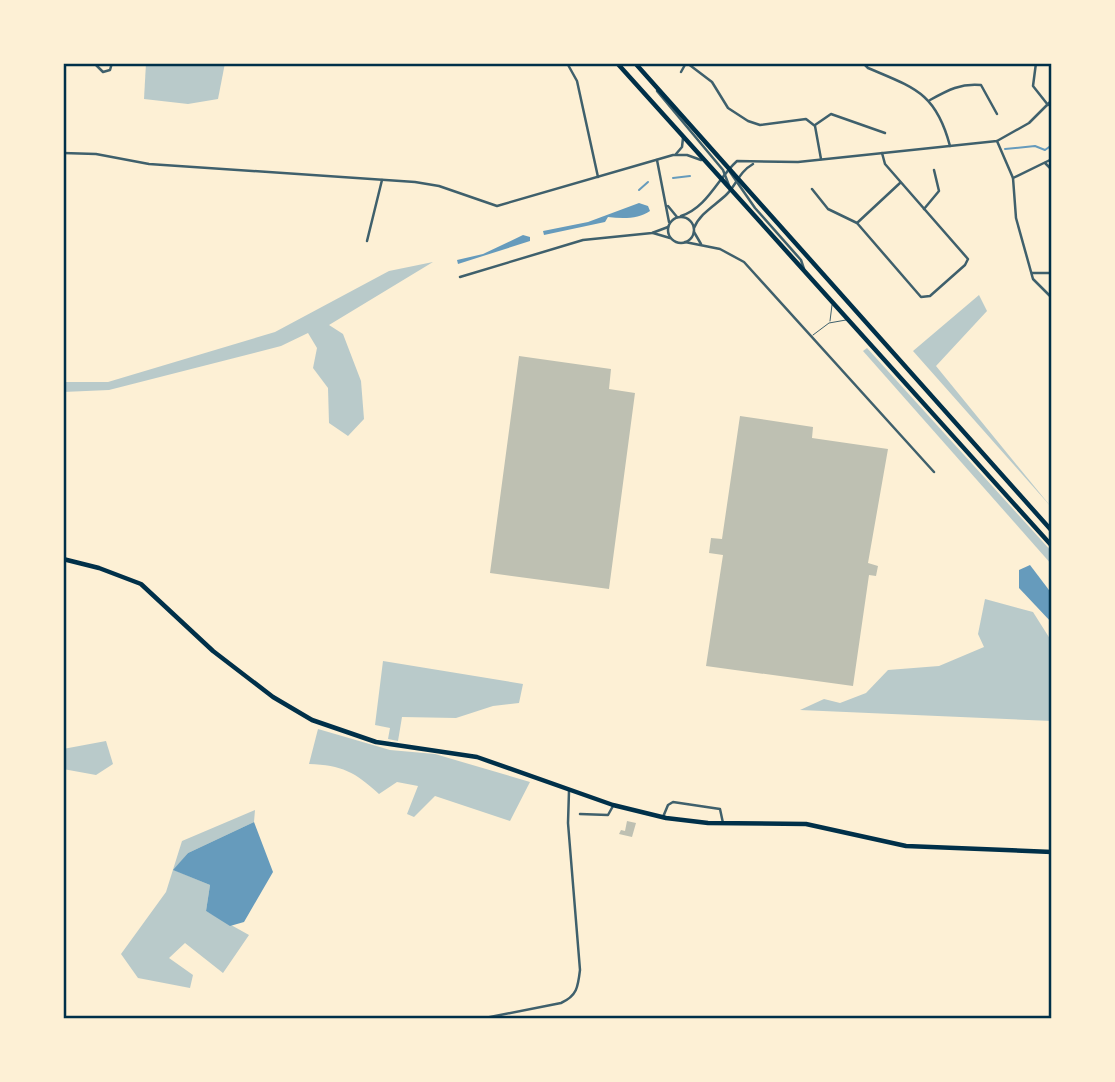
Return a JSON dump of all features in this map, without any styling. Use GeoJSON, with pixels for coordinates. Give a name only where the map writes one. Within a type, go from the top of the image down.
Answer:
{"type":"FeatureCollection","features":[{"type":"Feature","properties":{"kind":"highway"},"geometry":{"type":"LineString","coordinates":[[617,63],[701,160],[830,298],[1052,546]]}},
{"type":"Feature","properties":{"kind":"highway"},"geometry":{"type":"LineString","coordinates":[[637,65],[870,330],[1052,531]]}},
{"type":"Feature","properties":{"kind":"highway"},"geometry":{"type":"LineString","coordinates":[[63,559],[99,568],[141,584],[228,664],[302,715],[376,742],[477,757],[569,791],[663,817],[723,823],[806,824],[906,846],[1052,852]]}},
{"type":"Feature","properties":{"kind":"street"},"geometry":{"type":"LineString","coordinates":[[94,63],[103,72],[110,70],[112,63]]}},
{"type":"Feature","properties":{"kind":"street"},"geometry":{"type":"LineString","coordinates":[[567,63],[577,81],[598,177]]}},
{"type":"Feature","properties":{"kind":"street"},"geometry":{"type":"LineString","coordinates":[[681,72],[687,63],[712,82],[728,108],[748,121],[760,125],[806,119],[814,126],[821,159]]}},
{"type":"Feature","properties":{"kind":"street"},"geometry":{"type":"LineString","coordinates":[[863,63],[868,68],[909,85],[929,101],[943,119],[950,146]]}},
{"type":"Feature","properties":{"kind":"street"},"geometry":{"type":"LineString","coordinates":[[1036,63],[1033,86],[1048,105]]}},
{"type":"Feature","properties":{"kind":"street"},"geometry":{"type":"LineString","coordinates":[[637,65],[726,175],[730,191]]}},
{"type":"Feature","properties":{"kind":"street"},"geometry":{"type":"LineString","coordinates":[[929,101],[951,88],[968,84],[981,85],[998,114]]}},
{"type":"Feature","properties":{"kind":"street"},"geometry":{"type":"LineString","coordinates":[[460,277],[583,240],[652,233],[692,211],[722,183],[737,161],[753,164],[821,159],[997,141],[1021,128],[1052,100]]}},
{"type":"Feature","properties":{"kind":"street"},"geometry":{"type":"LineString","coordinates":[[814,126],[831,114],[885,134]]}},
{"type":"Feature","properties":{"kind":"street"},"geometry":{"type":"LineString","coordinates":[[673,155],[682,147],[682,136]]}},
{"type":"Feature","properties":{"kind":"street"},"geometry":{"type":"LineString","coordinates":[[997,141],[1013,178],[1016,218],[1033,279],[1052,298]]}},
{"type":"Feature","properties":{"kind":"street"},"geometry":{"type":"LineString","coordinates":[[63,153],[96,154],[149,164],[439,186],[497,206],[673,155],[692,156],[701,160]]}},
{"type":"Feature","properties":{"kind":"street"},"geometry":{"type":"LineString","coordinates":[[812,189],[828,209],[857,223],[921,297],[930,296],[965,265],[968,258],[885,164],[882,153]]}},
{"type":"Feature","properties":{"kind":"street"},"geometry":{"type":"LineString","coordinates":[[1013,178],[1052,159]]}},
{"type":"Feature","properties":{"kind":"street"},"geometry":{"type":"LineString","coordinates":[[657,160],[668,206],[670,238]]}},
{"type":"Feature","properties":{"kind":"street"},"geometry":{"type":"LineString","coordinates":[[1045,163],[1052,170]]}},
{"type":"Feature","properties":{"kind":"street"},"geometry":{"type":"LineString","coordinates":[[685,242],[699,219],[730,191],[736,178],[753,164]]}},
{"type":"Feature","properties":{"kind":"street"},"geometry":{"type":"LineString","coordinates":[[924,209],[939,191],[934,170]]}},
{"type":"Feature","properties":{"kind":"street"},"geometry":{"type":"LineString","coordinates":[[736,178],[801,260],[806,272]]}},
{"type":"Feature","properties":{"kind":"street"},"geometry":{"type":"LineString","coordinates":[[367,241],[382,180]]}},
{"type":"Feature","properties":{"kind":"street"},"geometry":{"type":"LineString","coordinates":[[857,223],[901,182]]}},
{"type":"Feature","properties":{"kind":"street"},"geometry":{"type":"LineString","coordinates":[[668,206],[679,216],[691,221],[701,244]]}},
{"type":"Feature","properties":{"kind":"street"},"geometry":{"type":"LineString","coordinates":[[652,233],[676,242],[701,244],[730,253],[744,262],[934,472]]}},
{"type":"Feature","properties":{"kind":"street"},"geometry":{"type":"LineString","coordinates":[[1031,273],[1052,273]]}},
{"type":"Feature","properties":{"kind":"street"},"geometry":{"type":"LineString","coordinates":[[480,1019],[561,1003],[572,998],[578,987],[580,970],[568,823],[569,791]]}},
{"type":"Feature","properties":{"kind":"street"},"geometry":{"type":"LineString","coordinates":[[663,817],[668,805],[673,802],[713,806],[720,809],[723,823]]}},
{"type":"Feature","properties":{"kind":"street"},"geometry":{"type":"LineString","coordinates":[[586,820],[582,814],[609,814],[613,805]]}},
{"type":"Feature","properties":{"kind":"lane"},"geometry":{"type":"LineString","coordinates":[[829,323],[832,312],[830,298]]}},
{"type":"Feature","properties":{"kind":"lane"},"geometry":{"type":"LineString","coordinates":[[811,337],[829,323],[850,321]]}},
{"type":"Feature","properties":{"kind":"lane"},"geometry":{"type":"LineString","coordinates":[[507,1013],[509,1019]]}},
{"type":"Feature","properties":{"kind":"shaded area"},"geometry":{"type":"Polygon","coordinates":[[[146,63],[225,63],[218,99],[188,104],[144,99],[146,63]]]}},
{"type":"Feature","properties":{"kind":"shaded area"},"geometry":{"type":"Polygon","coordinates":[[[433,262],[329,325],[343,334],[361,381],[364,419],[348,436],[329,423],[328,388],[313,368],[317,348],[308,333],[281,346],[109,390],[63,392],[63,382],[108,382],[275,332],[389,271],[433,262]]]}},
{"type":"Feature","properties":{"kind":"shaded area"},"geometry":{"type":"Polygon","coordinates":[[[979,295],[987,311],[936,366],[1052,508],[913,351],[979,295]]]}},
{"type":"Feature","properties":{"kind":"shaded area"},"geometry":{"type":"Polygon","coordinates":[[[867,348],[1052,552],[1052,565],[863,351],[867,348]]]}},
{"type":"Feature","properties":{"kind":"shaded area"},"geometry":{"type":"Polygon","coordinates":[[[985,599],[1033,612],[1052,642],[1052,721],[800,710],[824,699],[840,703],[866,693],[888,670],[939,666],[984,647],[978,634],[985,599]]]}},
{"type":"Feature","properties":{"kind":"shaded area"},"geometry":{"type":"Polygon","coordinates":[[[383,661],[523,684],[519,703],[493,706],[456,718],[402,717],[398,741],[388,739],[390,728],[375,725],[383,661]]]}},
{"type":"Feature","properties":{"kind":"shaded area"},"geometry":{"type":"Polygon","coordinates":[[[318,729],[390,750],[435,754],[530,782],[510,821],[435,796],[414,817],[407,814],[418,786],[397,782],[379,794],[347,771],[309,764],[318,729]]]}},
{"type":"Feature","properties":{"kind":"shaded area"},"geometry":{"type":"Polygon","coordinates":[[[106,741],[113,764],[96,775],[63,769],[63,749],[106,741]]]}},
{"type":"Feature","properties":{"kind":"shaded area"},"geometry":{"type":"Polygon","coordinates":[[[255,810],[254,822],[188,853],[174,870],[210,885],[206,911],[249,935],[223,973],[185,943],[169,958],[193,975],[190,988],[138,978],[121,954],[166,892],[182,841],[255,810]]]}},
{"type":"Feature","properties":{"kind":"water"},"geometry":{"type":"Polygon","coordinates":[[[639,203],[648,206],[650,211],[631,218],[608,217],[605,222],[544,235],[543,231],[588,222],[639,203]]]}},
{"type":"Feature","properties":{"kind":"water"},"geometry":{"type":"Polygon","coordinates":[[[523,235],[530,237],[530,241],[458,264],[457,260],[483,254],[523,235]]]}},
{"type":"Feature","properties":{"kind":"water"},"geometry":{"type":"Polygon","coordinates":[[[1030,565],[1052,594],[1052,623],[1019,588],[1019,570],[1030,565]]]}},
{"type":"Feature","properties":{"kind":"water"},"geometry":{"type":"Polygon","coordinates":[[[254,822],[273,872],[244,922],[230,926],[206,911],[210,885],[173,870],[188,853],[254,822]]]}},
{"type":"Feature","properties":{"kind":"building"},"geometry":{"type":"Polygon","coordinates":[[[519,356],[611,369],[609,389],[635,393],[609,589],[490,573],[519,356]]]}},
{"type":"Feature","properties":{"kind":"building"},"geometry":{"type":"Polygon","coordinates":[[[740,416],[813,427],[812,438],[888,449],[868,563],[878,566],[876,576],[869,575],[853,686],[706,666],[723,555],[709,553],[711,538],[722,539],[740,416]]]}},
{"type":"Feature","properties":{"kind":"building"},"geometry":{"type":"Polygon","coordinates":[[[627,821],[636,823],[632,837],[619,834],[621,830],[625,831],[627,821]]]}},
{"type":"Feature","properties":{"kind":"waterway"},"geometry":{"type":"LineString","coordinates":[[1005,149],[1035,146],[1045,150],[1052,145]]}},
{"type":"Feature","properties":{"kind":"waterway"},"geometry":{"type":"LineString","coordinates":[[673,178],[690,176]]}},
{"type":"Feature","properties":{"kind":"waterway"},"geometry":{"type":"LineString","coordinates":[[639,190],[648,182]]}}]}
